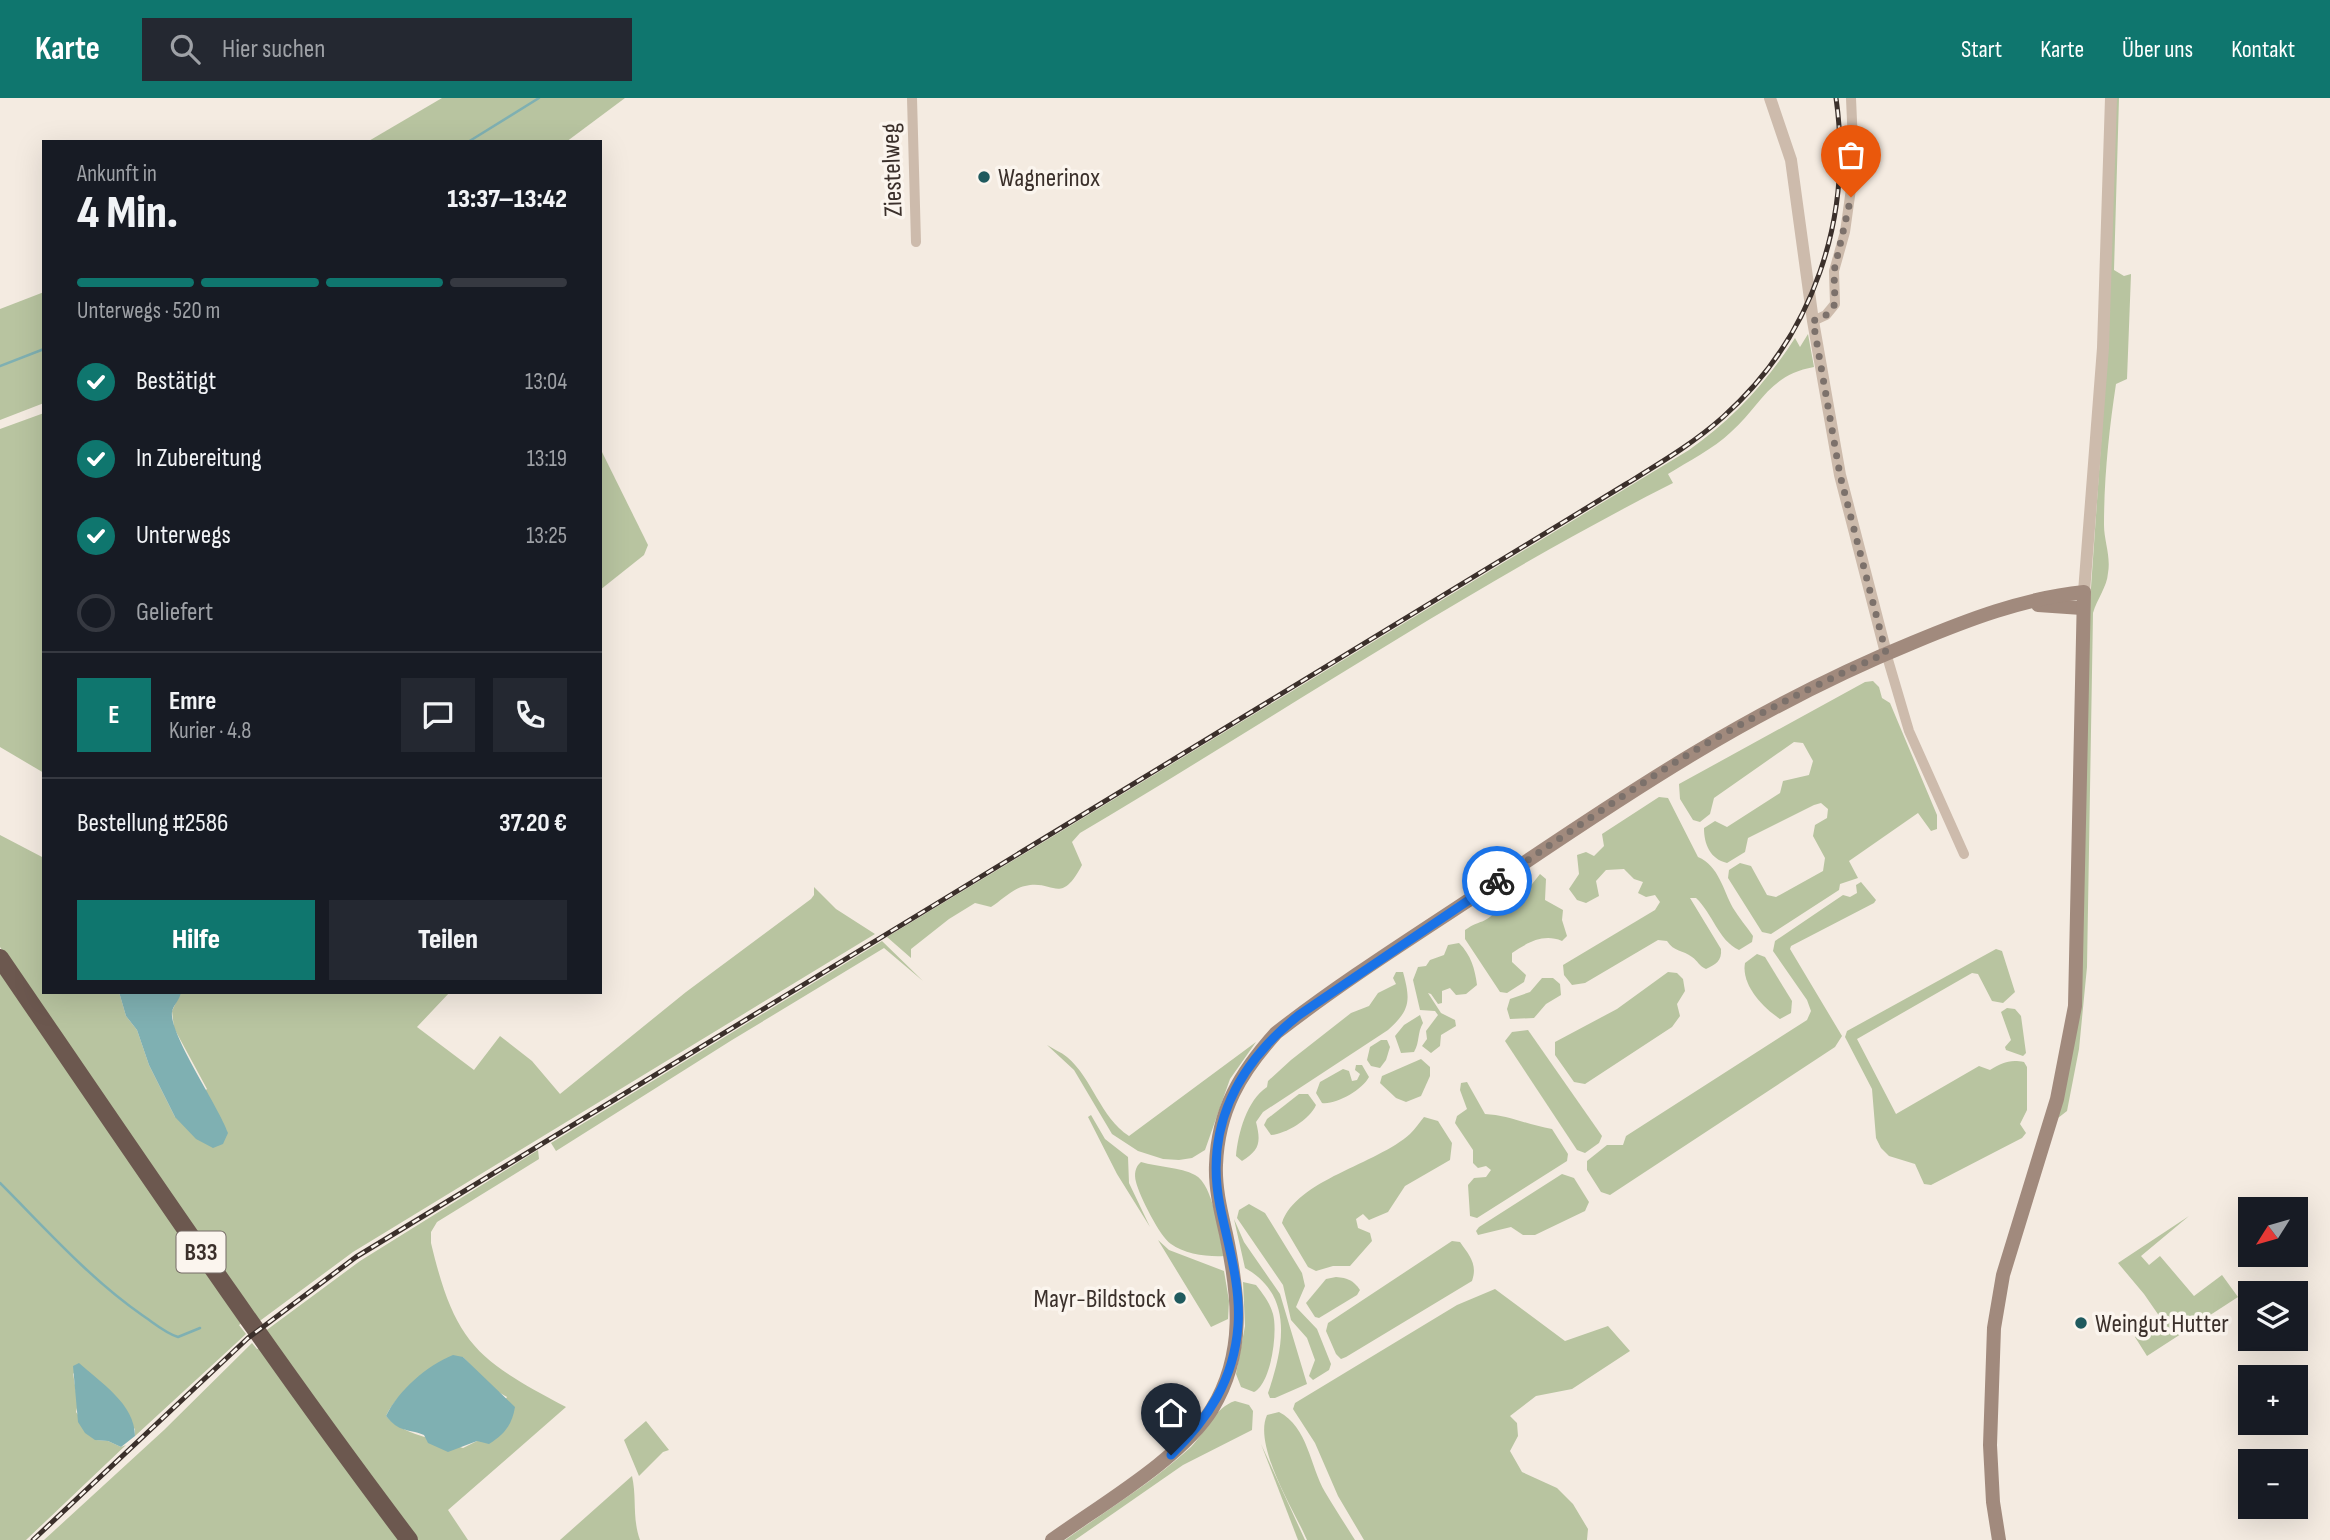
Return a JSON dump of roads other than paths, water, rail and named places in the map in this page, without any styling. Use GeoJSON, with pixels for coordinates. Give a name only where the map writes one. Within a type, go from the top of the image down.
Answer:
{"type":"FeatureCollection","features":[{"type":"Feature","properties":{"kind":"highway","name":"B33"},"geometry":{"type":"LineString","coordinates":[[0,958],[239,1307],[339,1448],[409,1540]]}},
{"type":"Feature","properties":{"kind":"main road"},"geometry":{"type":"LineString","coordinates":[[1052,1540],[1171,1455],[1211,1410],[1223,1387],[1235,1350],[1238,1326],[1236,1277],[1219,1202],[1216,1167],[1220,1132],[1237,1082],[1276,1033],[1387,955],[1675,763],[1747,721],[1886,653],[1958,624],[2039,598],[2084,592],[2075,1006],[2057,1099],[2003,1275],[1994,1328],[1990,1445],[1993,1502],[1999,1540]]}},
{"type":"Feature","properties":{"kind":"main road"},"geometry":{"type":"LineString","coordinates":[[2009,608],[2039,604],[2082,608]]}},
{"type":"Feature","properties":{"kind":"street","name":"Ziestelweg"},"geometry":{"type":"LineString","coordinates":[[912,98],[916,242]]}},
{"type":"Feature","properties":{"kind":"street"},"geometry":{"type":"LineString","coordinates":[[1770,98],[1791,159],[1797,189],[1813,321],[1840,475],[1909,731],[1964,854]]}},
{"type":"Feature","properties":{"kind":"street"},"geometry":{"type":"LineString","coordinates":[[1813,321],[1826,315],[1835,304],[1834,271],[1845,232],[1854,167],[1851,98]]}},
{"type":"Feature","properties":{"kind":"street"},"geometry":{"type":"LineString","coordinates":[[2084,592],[2103,348],[2111,98]]}},
{"type":"Feature","properties":{"kind":"water"},"geometry":{"type":"Polygon","coordinates":[[[120,994],[180,994],[172,1012],[173,1022],[186,1053],[228,1133],[223,1144],[213,1148],[196,1139],[175,1117],[149,1065],[137,1030],[126,1016],[120,994]]]}},
{"type":"Feature","properties":{"kind":"water"},"geometry":{"type":"Polygon","coordinates":[[[453,1355],[463,1357],[515,1407],[509,1424],[494,1441],[489,1444],[477,1441],[448,1452],[428,1443],[424,1435],[399,1428],[386,1416],[398,1397],[414,1380],[453,1355]]]}},
{"type":"Feature","properties":{"kind":"water"},"geometry":{"type":"Polygon","coordinates":[[[79,1363],[115,1395],[129,1414],[135,1436],[121,1447],[108,1441],[95,1440],[85,1433],[78,1422],[73,1366],[79,1363]]]}},
{"type":"Feature","properties":{"kind":"waterway"},"geometry":{"type":"LineString","coordinates":[[471,140],[539,98]]}},
{"type":"Feature","properties":{"kind":"waterway"},"geometry":{"type":"LineString","coordinates":[[0,366],[42,350]]}},
{"type":"Feature","properties":{"kind":"waterway"},"geometry":{"type":"LineString","coordinates":[[0,1183],[86,1269],[142,1315],[178,1337],[200,1328]]}},
{"type":"Feature","properties":{"kind":"railway"},"geometry":{"type":"LineString","coordinates":[[33,1540],[248,1338],[356,1257],[1626,484],[1712,426],[1755,385],[1781,350],[1803,312],[1820,272],[1832,230],[1838,187],[1840,143],[1836,98]]}},
{"type":"Feature","properties":{"kind":"place","name":"Wagnerinox"},"geometry":{"type":"Point","coordinates":[984,177]}},
{"type":"Feature","properties":{"kind":"place","name":"Mayr-Bildstock"},"geometry":{"type":"Point","coordinates":[1180,1298]}},
{"type":"Feature","properties":{"kind":"place","name":"Weingut Hutter"},"geometry":{"type":"Point","coordinates":[2081,1323]}}]}
